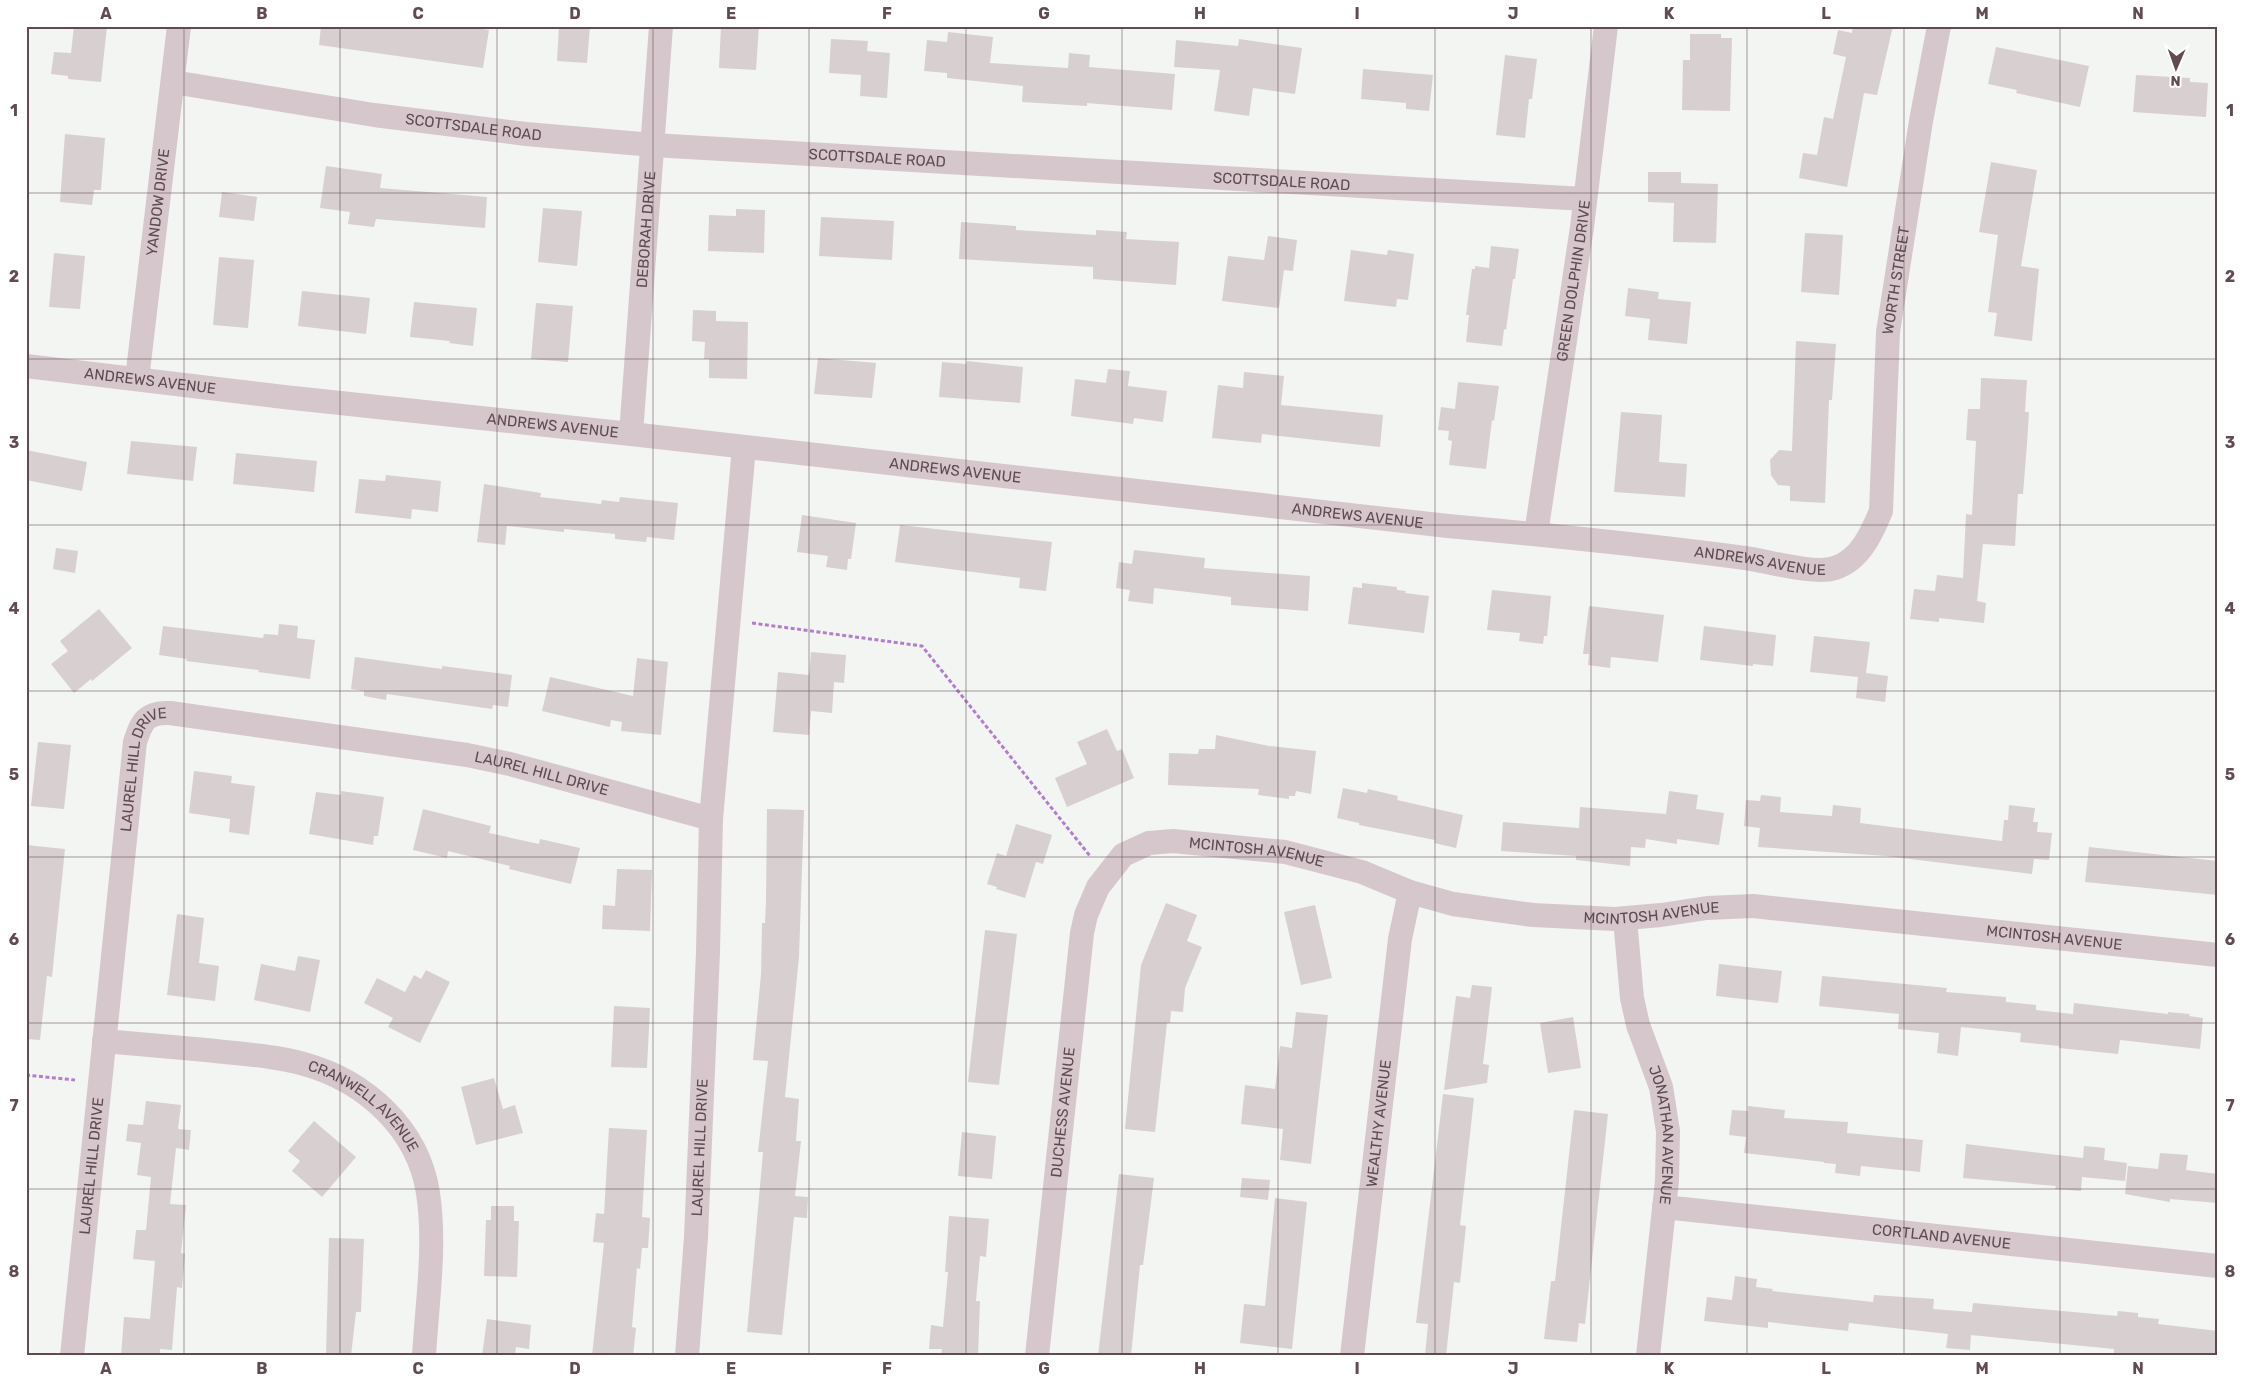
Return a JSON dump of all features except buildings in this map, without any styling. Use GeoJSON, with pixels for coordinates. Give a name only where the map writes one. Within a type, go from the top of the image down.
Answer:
{"type":"FeatureCollection","features":[{"type":"Feature","properties":{"kind":"street","name":"YANDOW DRIVE"},"geometry":{"type":"LineString","coordinates":[[137,379],[179,26]]}},
{"type":"Feature","properties":{"kind":"street","name":"DEBORAH DRIVE"},"geometry":{"type":"LineString","coordinates":[[631,434],[662,26]]}},
{"type":"Feature","properties":{"kind":"street","name":"GREEN DOLPHIN DRIVE"},"geometry":{"type":"LineString","coordinates":[[1536,534],[1585,199],[1606,26]]}},
{"type":"Feature","properties":{"kind":"street","name":"WORTH STREET"},"geometry":{"type":"LineString","coordinates":[[1870,536],[1881,511],[1888,332],[1939,26]]}},
{"type":"Feature","properties":{"kind":"street","name":"SCOTTSDALE ROAD"},"geometry":{"type":"LineString","coordinates":[[173,82],[374,115],[526,134],[653,145],[1585,199]]}},
{"type":"Feature","properties":{"kind":"street","name":"ANDREWS AVENUE"},"geometry":{"type":"LineString","coordinates":[[26,366],[294,398],[1748,558],[1791,567],[1835,568],[1855,556],[1870,536]]}},
{"type":"Feature","properties":{"kind":"street","name":"LAUREL HILL DRIVE"},"geometry":{"type":"LineString","coordinates":[[686,1356],[696,1237],[708,952],[711,819],[744,447]]}},
{"type":"Feature","properties":{"kind":"street","name":"LAUREL HILL DRIVE"},"geometry":{"type":"LineString","coordinates":[[72,1356],[135,742],[139,728],[146,718],[156,712],[467,755],[520,767],[711,819]]}},
{"type":"Feature","properties":{"kind":"street","name":"MCINTOSH AVENUE"},"geometry":{"type":"LineString","coordinates":[[1106,875],[1123,855],[1149,844],[1173,841],[1253,848],[1316,859],[1362,872],[1410,892],[1453,904],[1509,912],[1564,918],[1625,919],[1707,908],[1753,906],[2218,955]]}},
{"type":"Feature","properties":{"kind":"street","name":"DUCHESS AVENUE"},"geometry":{"type":"LineString","coordinates":[[1037,1356],[1080,948],[1086,915],[1098,886],[1106,875]]}},
{"type":"Feature","properties":{"kind":"street","name":"WEALTHY AVENUE"},"geometry":{"type":"LineString","coordinates":[[1352,1356],[1400,938],[1410,892]]}},
{"type":"Feature","properties":{"kind":"street","name":"JONATHAN AVENUE"},"geometry":{"type":"LineString","coordinates":[[1625,919],[1632,998],[1638,1025],[1656,1070],[1665,1106],[1668,1155],[1648,1356]]}},
{"type":"Feature","properties":{"kind":"street","name":"CRANWELL AVENUE"},"geometry":{"type":"LineString","coordinates":[[104,1040],[262,1056],[304,1064],[331,1073],[354,1085],[385,1110],[402,1130],[415,1153],[428,1191],[430,1250],[424,1356]]}},
{"type":"Feature","properties":{"kind":"street","name":"CORTLAND AVENUE"},"geometry":{"type":"LineString","coordinates":[[1664,1207],[2218,1266]]}},
{"type":"Feature","properties":{"kind":"path"},"geometry":{"type":"LineString","coordinates":[[729,620],[922,646],[1106,875]]}},
{"type":"Feature","properties":{"kind":"path"},"geometry":{"type":"LineString","coordinates":[[26,1075],[100,1083]]}}]}
